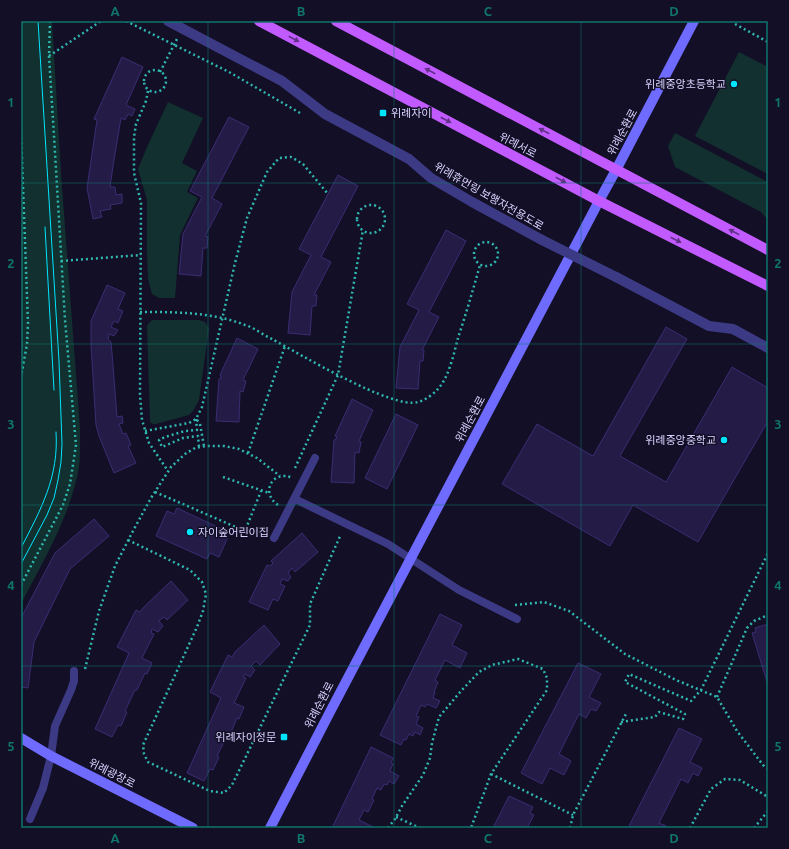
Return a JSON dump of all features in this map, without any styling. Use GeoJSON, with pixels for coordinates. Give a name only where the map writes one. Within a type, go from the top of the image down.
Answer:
{"type":"FeatureCollection","features":[{"type":"Feature","properties":{"kind":"main road","name":"위례서로"},"geometry":{"type":"LineString","coordinates":[[259,21],[599,201],[768,286]]}},
{"type":"Feature","properties":{"kind":"main road"},"geometry":{"type":"LineString","coordinates":[[336,21],[768,250]]}},
{"type":"Feature","properties":{"kind":"street","name":"위례휴먼링 보행자전용도로"},"geometry":{"type":"LineString","coordinates":[[168,21],[282,82],[324,114],[409,159],[431,178],[478,206],[709,326],[733,329],[768,348]]}},
{"type":"Feature","properties":{"kind":"street","name":"위례순환로"},"geometry":{"type":"LineString","coordinates":[[270,828],[410,558],[694,21]]}},
{"type":"Feature","properties":{"kind":"street","name":"위례광장로"},"geometry":{"type":"LineString","coordinates":[[21,738],[51,756],[193,828]]}},
{"type":"Feature","properties":{"kind":"lane"},"geometry":{"type":"LineString","coordinates":[[274,538],[315,458]]}},
{"type":"Feature","properties":{"kind":"lane"},"geometry":{"type":"LineString","coordinates":[[295,499],[388,544],[460,590],[517,619]]}},
{"type":"Feature","properties":{"kind":"lane"},"geometry":{"type":"LineString","coordinates":[[30,819],[43,788],[51,756],[55,726],[71,690],[74,681],[74,671]]}},
{"type":"Feature","properties":{"kind":"path"},"geometry":{"type":"LineString","coordinates":[[21,585],[63,505],[70,484],[76,445],[61,261],[49,56],[50,21]]}},
{"type":"Feature","properties":{"kind":"path"},"geometry":{"type":"LineString","coordinates":[[49,56],[101,21]]}},
{"type":"Feature","properties":{"kind":"path"},"geometry":{"type":"LineString","coordinates":[[735,24],[768,42]]}},
{"type":"Feature","properties":{"kind":"path"},"geometry":{"type":"LineString","coordinates":[[160,72],[174,46]]}},
{"type":"Feature","properties":{"kind":"path"},"geometry":{"type":"LineString","coordinates":[[148,91],[158,92],[164,88],[165,78],[160,72],[153,71],[145,77],[144,85],[148,91],[146,101],[136,124],[134,137],[134,173],[141,203],[140,395],[142,420],[149,443],[168,471]]}},
{"type":"Feature","properties":{"kind":"path"},"geometry":{"type":"LineString","coordinates":[[21,132],[28,344],[21,377]]}},
{"type":"Feature","properties":{"kind":"path"},"geometry":{"type":"LineString","coordinates":[[199,448],[198,436],[183,438],[162,447],[159,440],[185,431],[197,430],[196,419],[202,407],[222,317],[247,218],[267,172],[279,158],[291,157],[303,164],[328,194]]}},
{"type":"Feature","properties":{"kind":"path"},"geometry":{"type":"LineString","coordinates":[[294,470],[338,375],[362,230],[359,227],[357,219],[360,210],[367,206],[376,206],[383,212],[385,222],[380,230],[376,232],[367,233],[362,230]]}},
{"type":"Feature","properties":{"kind":"path"},"geometry":{"type":"LineString","coordinates":[[489,242],[493,244],[498,251],[498,259],[492,265],[484,267],[480,265],[475,260],[474,256],[476,248],[478,245],[489,242]]}},
{"type":"Feature","properties":{"kind":"path"},"geometry":{"type":"LineString","coordinates":[[61,261],[141,255]]}},
{"type":"Feature","properties":{"kind":"path"},"geometry":{"type":"LineString","coordinates":[[140,312],[176,312],[222,317],[246,325],[338,375],[386,397],[408,403],[418,402],[430,396],[439,388],[449,369],[480,265]]}},
{"type":"Feature","properties":{"kind":"path"},"geometry":{"type":"LineString","coordinates":[[248,453],[285,346]]}},
{"type":"Feature","properties":{"kind":"path"},"geometry":{"type":"LineString","coordinates":[[146,431],[189,423],[196,419]]}},
{"type":"Feature","properties":{"kind":"path"},"geometry":{"type":"LineString","coordinates":[[196,419],[200,424],[204,446]]}},
{"type":"Feature","properties":{"kind":"path"},"geometry":{"type":"LineString","coordinates":[[74,681],[81,678],[86,667],[99,611],[116,566],[128,540],[171,467],[185,454],[195,448],[204,446],[224,446],[248,453],[280,476]]}},
{"type":"Feature","properties":{"kind":"path"},"geometry":{"type":"LineString","coordinates":[[290,509],[283,508],[271,499],[269,494],[270,486],[274,480],[285,475],[296,479],[301,487]]}},
{"type":"Feature","properties":{"kind":"path"},"geometry":{"type":"LineString","coordinates":[[223,477],[269,494]]}},
{"type":"Feature","properties":{"kind":"path"},"geometry":{"type":"LineString","coordinates":[[155,492],[245,531],[261,491]]}},
{"type":"Feature","properties":{"kind":"path"},"geometry":{"type":"LineString","coordinates":[[128,540],[190,570],[202,582],[206,594],[204,611],[143,745],[144,754],[148,762],[210,790],[224,793],[232,785],[310,625],[310,604],[345,523]]}},
{"type":"Feature","properties":{"kind":"path"},"geometry":{"type":"LineString","coordinates":[[622,722],[655,717],[659,712],[683,719],[685,714],[626,682],[629,674],[691,701],[701,690],[768,553]]}},
{"type":"Feature","properties":{"kind":"path"},"geometry":{"type":"LineString","coordinates":[[515,605],[544,602],[569,611],[625,654],[676,680],[717,697],[737,730],[763,765],[768,769]]}},
{"type":"Feature","properties":{"kind":"path"},"geometry":{"type":"LineString","coordinates":[[717,697],[747,628],[754,620],[768,614]]}},
{"type":"Feature","properties":{"kind":"path"},"geometry":{"type":"LineString","coordinates":[[388,828],[423,775],[430,758],[432,743],[439,718],[479,672],[492,665],[518,659],[543,669],[547,678],[547,690],[491,774],[471,828]]}},
{"type":"Feature","properties":{"kind":"path"},"geometry":{"type":"LineString","coordinates":[[570,828],[573,815],[627,712]]}},
{"type":"Feature","properties":{"kind":"path"},"geometry":{"type":"LineString","coordinates":[[491,774],[573,815]]}},
{"type":"Feature","properties":{"kind":"path"},"geometry":{"type":"LineString","coordinates":[[690,828],[711,789],[725,780],[740,780],[768,797]]}},
{"type":"Feature","properties":{"kind":"path"},"geometry":{"type":"LineString","coordinates":[[754,828],[768,810]]}},
{"type":"Feature","properties":{"kind":"path"},"geometry":{"type":"LineString","coordinates":[[396,817],[420,828]]}},
{"type":"Feature","properties":{"kind":"green space"},"geometry":{"type":"Polygon","coordinates":[[[21,21],[52,21],[61,173],[80,428],[80,459],[73,494],[67,510],[53,542],[21,604],[21,21]]]}},
{"type":"Feature","properties":{"kind":"green space"},"geometry":{"type":"Polygon","coordinates":[[[739,52],[768,67],[768,174],[695,136],[739,52]]]}},
{"type":"Feature","properties":{"kind":"green space"},"geometry":{"type":"Polygon","coordinates":[[[168,102],[203,118],[182,163],[197,171],[187,192],[198,198],[180,235],[175,298],[159,298],[152,294],[148,279],[147,200],[138,169],[168,102]]]}},
{"type":"Feature","properties":{"kind":"green space"},"geometry":{"type":"Polygon","coordinates":[[[675,133],[768,182],[768,220],[761,212],[675,167],[668,146],[675,133]]]}},
{"type":"Feature","properties":{"kind":"green space"},"geometry":{"type":"Polygon","coordinates":[[[152,320],[199,320],[205,322],[209,328],[199,400],[193,411],[189,415],[156,424],[150,422],[147,326],[152,320]]]}},
{"type":"Feature","properties":{"kind":"building"},"geometry":{"type":"Polygon","coordinates":[[[122,57],[143,67],[126,105],[135,109],[132,116],[128,114],[125,120],[121,118],[113,166],[110,187],[115,187],[116,195],[122,194],[122,203],[110,205],[111,209],[100,211],[102,217],[93,219],[87,188],[97,120],[94,119],[122,57]]]}},
{"type":"Feature","properties":{"kind":"building"},"geometry":{"type":"Polygon","coordinates":[[[229,117],[249,127],[212,198],[222,204],[205,236],[208,237],[207,248],[203,248],[201,276],[179,274],[183,234],[202,197],[190,191],[229,117]]]}},
{"type":"Feature","properties":{"kind":"building"},"geometry":{"type":"Polygon","coordinates":[[[338,175],[358,186],[321,257],[331,262],[314,295],[317,295],[316,306],[312,306],[310,335],[288,333],[292,292],[311,255],[299,249],[338,175]]]}},
{"type":"Feature","properties":{"kind":"building"},"geometry":{"type":"Polygon","coordinates":[[[446,230],[466,241],[429,312],[439,317],[422,350],[424,350],[423,361],[420,361],[418,389],[396,388],[400,347],[419,310],[407,304],[446,230]]]}},
{"type":"Feature","properties":{"kind":"building"},"geometry":{"type":"Polygon","coordinates":[[[107,285],[125,293],[118,309],[123,311],[118,323],[114,321],[111,327],[118,330],[114,336],[109,334],[108,339],[111,342],[117,417],[122,416],[123,423],[119,424],[123,434],[126,433],[131,445],[128,446],[136,463],[114,473],[96,425],[91,345],[91,321],[107,285]]]}},
{"type":"Feature","properties":{"kind":"building","name":"위례중앙중학교"},"geometry":{"type":"Polygon","coordinates":[[[666,327],[687,339],[620,456],[666,482],[732,367],[768,388],[768,421],[698,542],[633,505],[610,546],[502,484],[537,424],[593,456],[666,327]]]}},
{"type":"Feature","properties":{"kind":"building"},"geometry":{"type":"Polygon","coordinates":[[[237,338],[258,349],[243,380],[246,381],[243,392],[240,391],[239,422],[216,421],[219,379],[221,378],[220,375],[237,338]]]}},
{"type":"Feature","properties":{"kind":"building"},"geometry":{"type":"Polygon","coordinates":[[[352,399],[373,410],[359,441],[361,442],[359,453],[355,452],[354,483],[331,482],[334,440],[337,437],[335,436],[352,399]]]}},
{"type":"Feature","properties":{"kind":"building"},"geometry":{"type":"Polygon","coordinates":[[[396,414],[418,425],[387,489],[365,478],[396,414]]]}},
{"type":"Feature","properties":{"kind":"building","name":"자이숲어린이집"},"geometry":{"type":"Polygon","coordinates":[[[177,508],[224,530],[222,534],[228,537],[219,557],[210,553],[207,559],[156,536],[167,511],[174,514],[177,508]]]}},
{"type":"Feature","properties":{"kind":"building"},"geometry":{"type":"Polygon","coordinates":[[[94,519],[109,536],[70,569],[34,642],[28,688],[21,687],[21,618],[55,553],[94,519]]]}},
{"type":"Feature","properties":{"kind":"building"},"geometry":{"type":"Polygon","coordinates":[[[302,533],[318,552],[295,572],[292,568],[288,573],[291,577],[288,581],[282,579],[280,584],[285,586],[278,601],[273,599],[268,610],[249,602],[267,565],[270,566],[273,563],[271,561],[302,533]]]}},
{"type":"Feature","properties":{"kind":"building"},"geometry":{"type":"Polygon","coordinates":[[[171,581],[188,600],[167,620],[164,617],[159,621],[163,626],[158,632],[152,629],[151,633],[154,634],[142,658],[152,663],[147,674],[145,673],[137,690],[135,690],[125,711],[127,712],[121,726],[118,725],[112,737],[95,729],[129,653],[117,647],[136,610],[140,612],[171,581]]]}},
{"type":"Feature","properties":{"kind":"building"},"geometry":{"type":"Polygon","coordinates":[[[440,614],[462,625],[452,645],[467,653],[460,668],[445,660],[435,680],[438,682],[433,698],[440,701],[436,708],[427,704],[425,707],[421,705],[416,716],[419,717],[416,724],[423,728],[420,735],[415,732],[413,736],[409,734],[401,745],[380,735],[440,614]]]}},
{"type":"Feature","properties":{"kind":"building"},"geometry":{"type":"Polygon","coordinates":[[[768,624],[768,685],[752,633],[756,632],[755,628],[768,624]]]}},
{"type":"Feature","properties":{"kind":"building"},"geometry":{"type":"Polygon","coordinates":[[[264,625],[280,644],[260,665],[256,661],[251,666],[255,670],[250,677],[245,674],[243,677],[246,678],[234,703],[244,707],[239,719],[237,718],[230,735],[228,734],[217,756],[219,757],[213,770],[210,769],[204,781],[187,773],[221,698],[210,692],[228,655],[232,657],[235,652],[264,625]]]}},
{"type":"Feature","properties":{"kind":"building"},"geometry":{"type":"Polygon","coordinates":[[[578,663],[601,674],[589,697],[601,703],[596,711],[591,709],[586,718],[579,714],[559,754],[571,761],[564,775],[550,768],[542,784],[521,773],[578,663]]]}},
{"type":"Feature","properties":{"kind":"building"},"geometry":{"type":"Polygon","coordinates":[[[679,728],[702,739],[690,762],[702,768],[698,776],[693,773],[688,783],[681,779],[659,823],[666,826],[665,828],[628,828],[679,728]]]}},
{"type":"Feature","properties":{"kind":"building"},"geometry":{"type":"Polygon","coordinates":[[[371,747],[393,758],[391,763],[393,764],[390,771],[399,776],[394,784],[389,781],[387,785],[384,784],[381,790],[377,788],[372,799],[374,800],[368,812],[364,810],[359,820],[375,828],[332,828],[371,747]]]}},
{"type":"Feature","properties":{"kind":"building"},"geometry":{"type":"Polygon","coordinates":[[[509,796],[533,807],[530,813],[534,815],[527,828],[493,828],[509,796]]]}},
{"type":"Feature","properties":{"kind":"tram line"},"geometry":{"type":"LineString","coordinates":[[21,564],[47,515],[54,498],[61,462],[62,444],[59,361],[38,21]]}},
{"type":"Feature","properties":{"kind":"tram line"},"geometry":{"type":"LineString","coordinates":[[45,227],[54,390]]}},
{"type":"Feature","properties":{"kind":"tram line"},"geometry":{"type":"LineString","coordinates":[[21,548],[42,506],[52,478],[55,464],[56,432]]}},
{"type":"Feature","properties":{"kind":"place","name":"위례중앙초등학교"},"geometry":{"type":"Point","coordinates":[734,84]}},
{"type":"Feature","properties":{"kind":"place","name":"위례자이"},"geometry":{"type":"Point","coordinates":[383,113]}},
{"type":"Feature","properties":{"kind":"place","name":"위례중앙중학교"},"geometry":{"type":"Point","coordinates":[724,440]}},
{"type":"Feature","properties":{"kind":"place","name":"자이숲어린이집"},"geometry":{"type":"Point","coordinates":[190,532]}},
{"type":"Feature","properties":{"kind":"place","name":"위례자이정문"},"geometry":{"type":"Point","coordinates":[284,737]}}]}
